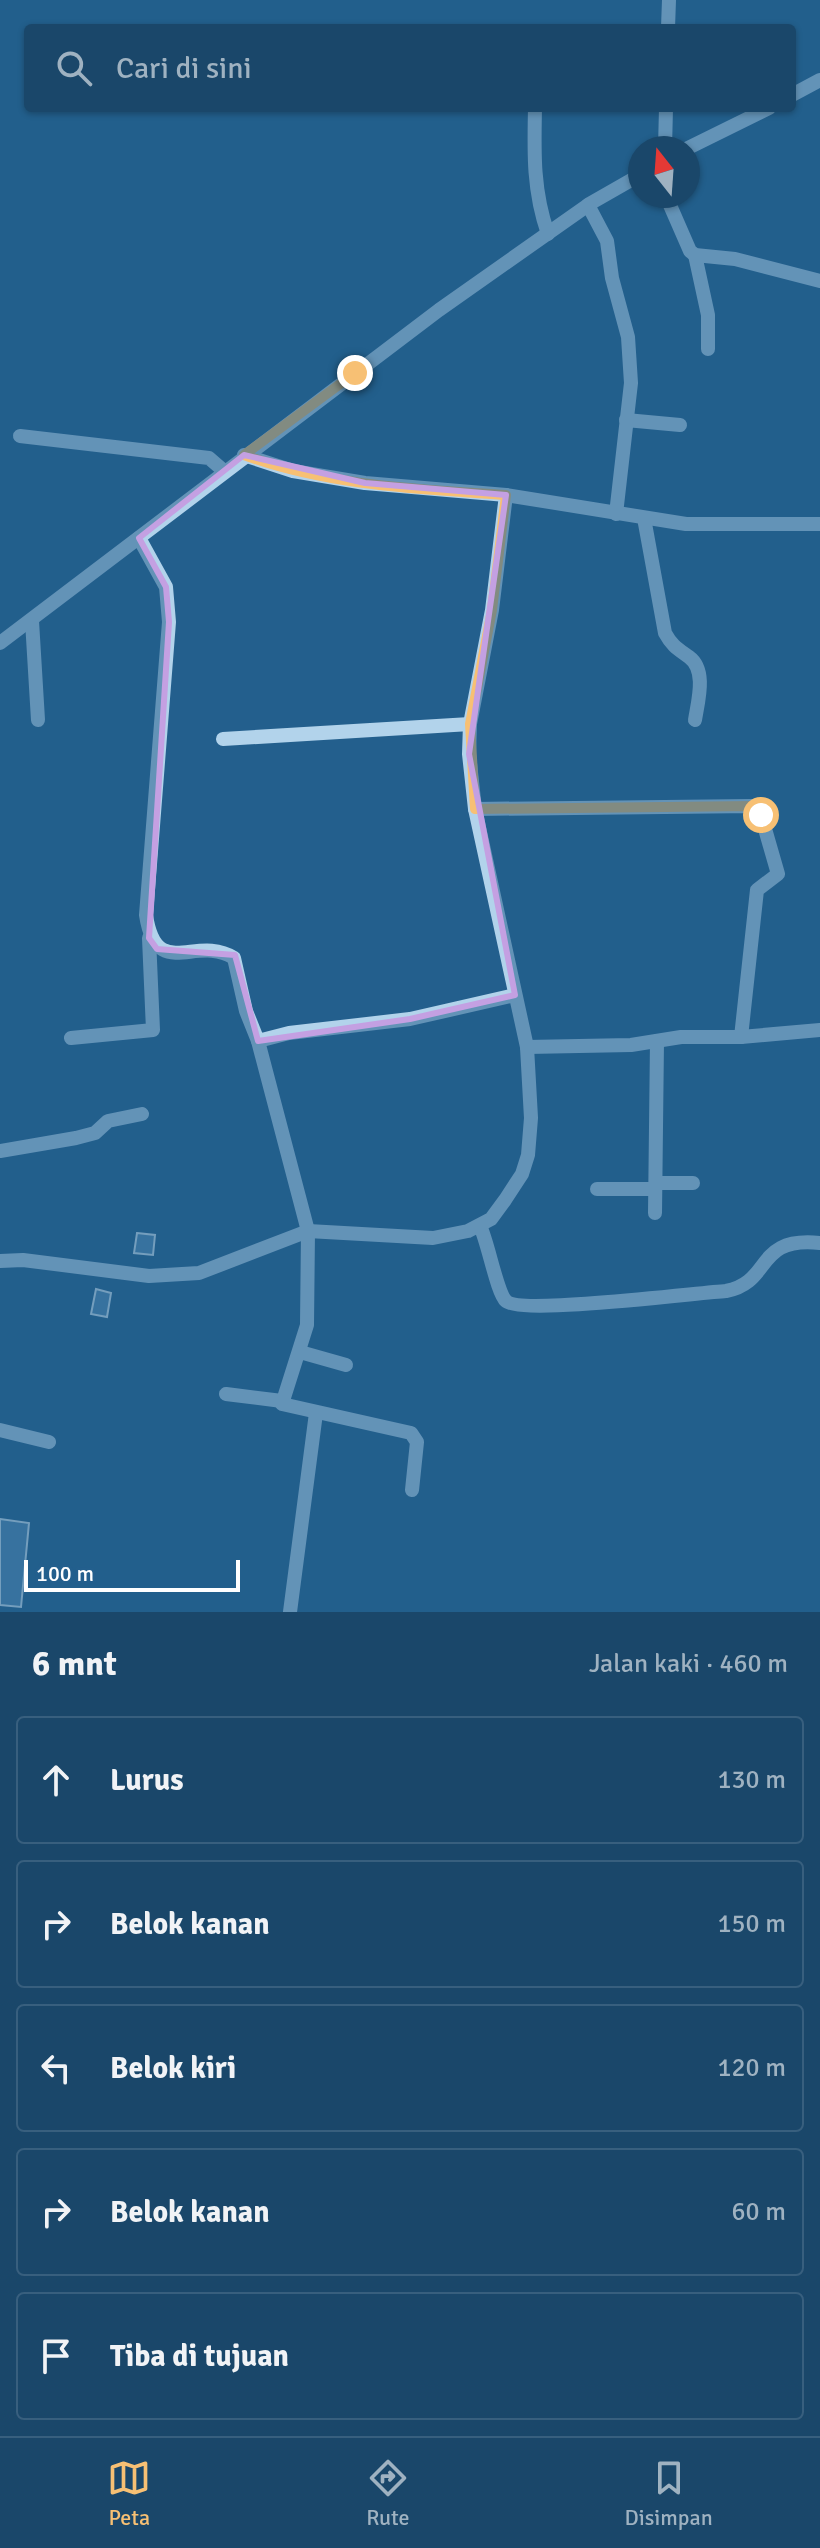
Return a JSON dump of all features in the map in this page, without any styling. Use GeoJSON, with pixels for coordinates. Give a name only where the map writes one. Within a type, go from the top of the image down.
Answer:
{"type":"FeatureCollection","features":[{"type":"Feature","properties":{"kind":"street"},"geometry":{"type":"LineString","coordinates":[[668,24],[669,0]]}},
{"type":"Feature","properties":{"kind":"street"},"geometry":{"type":"LineString","coordinates":[[796,93],[820,80]]}},
{"type":"Feature","properties":{"kind":"street"},"geometry":{"type":"LineString","coordinates":[[535,112],[534,177],[538,204],[548,234]]}},
{"type":"Feature","properties":{"kind":"street"},"geometry":{"type":"LineString","coordinates":[[665,136],[666,112]]}},
{"type":"Feature","properties":{"kind":"street"},"geometry":{"type":"LineString","coordinates":[[700,142],[761,112]]}},
{"type":"Feature","properties":{"kind":"street"},"geometry":{"type":"LineString","coordinates":[[0,643],[244,455],[588,205],[628,182]]}},
{"type":"Feature","properties":{"kind":"street"},"geometry":{"type":"LineString","coordinates":[[588,205],[607,241],[612,278],[628,337],[631,383],[616,514]]}},
{"type":"Feature","properties":{"kind":"street"},"geometry":{"type":"LineString","coordinates":[[671,208],[690,251],[695,255],[735,259],[820,281]]}},
{"type":"Feature","properties":{"kind":"street"},"geometry":{"type":"LineString","coordinates":[[695,255],[708,315],[708,349]]}},
{"type":"Feature","properties":{"kind":"street"},"geometry":{"type":"LineString","coordinates":[[626,420],[680,425]]}},
{"type":"Feature","properties":{"kind":"street"},"geometry":{"type":"LineString","coordinates":[[20,436],[209,458],[224,471]]}},
{"type":"Feature","properties":{"kind":"street"},"geometry":{"type":"LineString","coordinates":[[244,455],[293,471],[365,483],[506,495],[686,524],[820,524]]}},
{"type":"Feature","properties":{"kind":"street"},"geometry":{"type":"LineString","coordinates":[[0,1261],[23,1260],[149,1276],[199,1273],[308,1231],[433,1238],[480,1226],[491,1219],[505,1200],[522,1174],[528,1155],[531,1118],[527,1047],[475,809],[470,724],[492,610],[506,495]]}},
{"type":"Feature","properties":{"kind":"street"},"geometry":{"type":"LineString","coordinates":[[644,518],[665,633],[674,648],[693,659],[697,668],[699,690],[695,720]]}},
{"type":"Feature","properties":{"kind":"street"},"geometry":{"type":"LineString","coordinates":[[71,1038],[153,1030],[146,915],[169,622],[166,587],[139,538]]}},
{"type":"Feature","properties":{"kind":"street"},"geometry":{"type":"LineString","coordinates":[[32,621],[38,720]]}},
{"type":"Feature","properties":{"kind":"street"},"geometry":{"type":"LineString","coordinates":[[223,739],[470,724]]}},
{"type":"Feature","properties":{"kind":"street"},"geometry":{"type":"LineString","coordinates":[[475,809],[754,806],[761,815],[778,874],[757,890],[741,1037]]}},
{"type":"Feature","properties":{"kind":"street"},"geometry":{"type":"LineString","coordinates":[[149,938],[157,949],[214,952],[234,958],[246,1011],[258,1041],[308,1231],[307,1325],[282,1401],[284,1406],[411,1433],[417,1442],[412,1490]]}},
{"type":"Feature","properties":{"kind":"street"},"geometry":{"type":"LineString","coordinates":[[258,1041],[289,1033],[410,1019],[515,995]]}},
{"type":"Feature","properties":{"kind":"street"},"geometry":{"type":"LineString","coordinates":[[527,1047],[631,1045],[681,1037],[741,1037],[820,1030]]}},
{"type":"Feature","properties":{"kind":"street"},"geometry":{"type":"LineString","coordinates":[[655,1213],[657,1041]]}},
{"type":"Feature","properties":{"kind":"street"},"geometry":{"type":"LineString","coordinates":[[0,1151],[76,1138],[95,1133],[108,1121],[142,1114]]}},
{"type":"Feature","properties":{"kind":"street"},"geometry":{"type":"LineString","coordinates":[[597,1189],[693,1183]]}},
{"type":"Feature","properties":{"kind":"street"},"geometry":{"type":"LineString","coordinates":[[480,1226],[502,1297],[514,1305],[558,1306],[726,1291],[749,1283],[772,1250],[786,1243],[820,1243]]}},
{"type":"Feature","properties":{"kind":"street"},"geometry":{"type":"LineString","coordinates":[[300,1352],[346,1365]]}},
{"type":"Feature","properties":{"kind":"street"},"geometry":{"type":"LineString","coordinates":[[226,1394],[282,1401]]}},
{"type":"Feature","properties":{"kind":"street"},"geometry":{"type":"LineString","coordinates":[[290,1612],[316,1413]]}},
{"type":"Feature","properties":{"kind":"street"},"geometry":{"type":"LineString","coordinates":[[0,1430],[49,1442]]}},
{"type":"Feature","properties":{"kind":"highlighted area"},"geometry":{"type":"Polygon","coordinates":[[[244,455],[365,483],[506,495],[469,754],[515,995],[410,1019],[258,1041],[235,955],[157,949],[149,938],[169,622],[166,587],[139,538],[244,455]]]}},
{"type":"Feature","properties":{"kind":"building"},"geometry":{"type":"Polygon","coordinates":[[[137,1233],[155,1235],[153,1255],[134,1253],[137,1233]]]}},
{"type":"Feature","properties":{"kind":"building"},"geometry":{"type":"Polygon","coordinates":[[[96,1289],[111,1293],[107,1317],[91,1314],[96,1289]]]}},
{"type":"Feature","properties":{"kind":"building"},"geometry":{"type":"Polygon","coordinates":[[[0,1519],[29,1523],[21,1607],[0,1605],[0,1519]]]}},
{"type":"Feature","properties":{"kind":"route"},"geometry":{"type":"LineString","coordinates":[[355,373],[244,455],[293,471],[365,483],[506,495],[492,610],[470,724],[469,754],[475,809],[698,804],[754,806],[761,815]]}}]}
